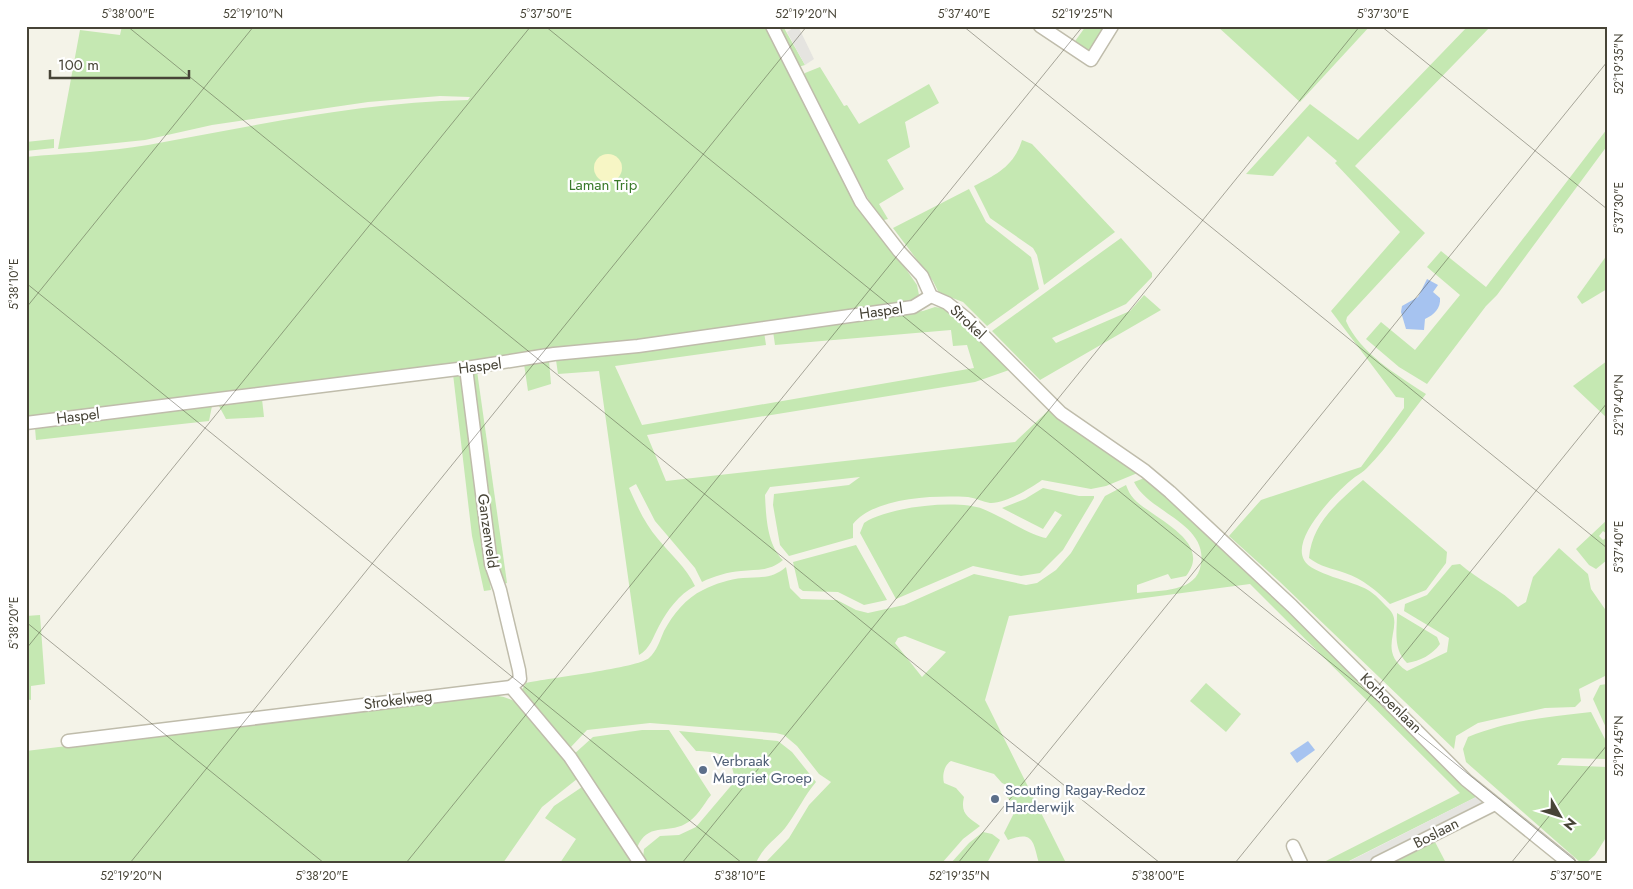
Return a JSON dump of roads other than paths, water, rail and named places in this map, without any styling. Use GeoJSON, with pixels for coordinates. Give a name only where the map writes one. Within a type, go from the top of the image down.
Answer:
{"type":"FeatureCollection","features":[{"type":"Feature","properties":{"kind":"street"},"geometry":{"type":"LineString","coordinates":[[772,26],[861,202],[899,251],[922,276],[930,296]]}},
{"type":"Feature","properties":{"kind":"street"},"geometry":{"type":"LineString","coordinates":[[1040,26],[1091,60],[1112,26]]}},
{"type":"Feature","properties":{"kind":"street","name":"Haspel"},"geometry":{"type":"LineString","coordinates":[[26,423],[466,368],[914,307],[930,296]]}},
{"type":"Feature","properties":{"kind":"street","name":"Strokel"},"geometry":{"type":"LineString","coordinates":[[930,296],[947,303],[967,319],[1062,413],[1145,471],[1219,537]]}},
{"type":"Feature","properties":{"kind":"street","name":"Ganzenveld"},"geometry":{"type":"LineString","coordinates":[[466,368],[491,564],[500,590],[519,670],[520,679],[512,688]]}},
{"type":"Feature","properties":{"kind":"street","name":"Korhoenlaan"},"geometry":{"type":"LineString","coordinates":[[1219,537],[1441,752],[1466,780],[1569,863]]}},
{"type":"Feature","properties":{"kind":"street"},"geometry":{"type":"LineString","coordinates":[[512,688],[570,757],[640,863]]}},
{"type":"Feature","properties":{"kind":"street","name":"Strokelweg"},"geometry":{"type":"LineString","coordinates":[[68,742],[512,688]]}},
{"type":"Feature","properties":{"kind":"street","name":"Boslaan"},"geometry":{"type":"LineString","coordinates":[[1377,863],[1495,804]]}},
{"type":"Feature","properties":{"kind":"street"},"geometry":{"type":"LineString","coordinates":[[1293,846],[1301,863]]}},
{"type":"Feature","properties":{"kind":"water"},"geometry":{"type":"Polygon","coordinates":[[[1427,279],[1438,285],[1433,292],[1440,298],[1438,308],[1425,319],[1424,330],[1406,329],[1401,312],[1402,306],[1418,297],[1427,279]]]}},
{"type":"Feature","properties":{"kind":"water"},"geometry":{"type":"Polygon","coordinates":[[[1308,741],[1315,750],[1297,763],[1290,753],[1308,741]]]}},
{"type":"Feature","properties":{"kind":"place","name":"Verbraak Margriet Groep"},"geometry":{"type":"Point","coordinates":[703,770]}},
{"type":"Feature","properties":{"kind":"place","name":"Scouting Ragay-Redoz Harderwijk"},"geometry":{"type":"Point","coordinates":[995,799]}},
{"type":"Feature","properties":{"kind":"park label","name":"Laman Trip"},"geometry":{"type":"Point","coordinates":[603,185]}}]}
